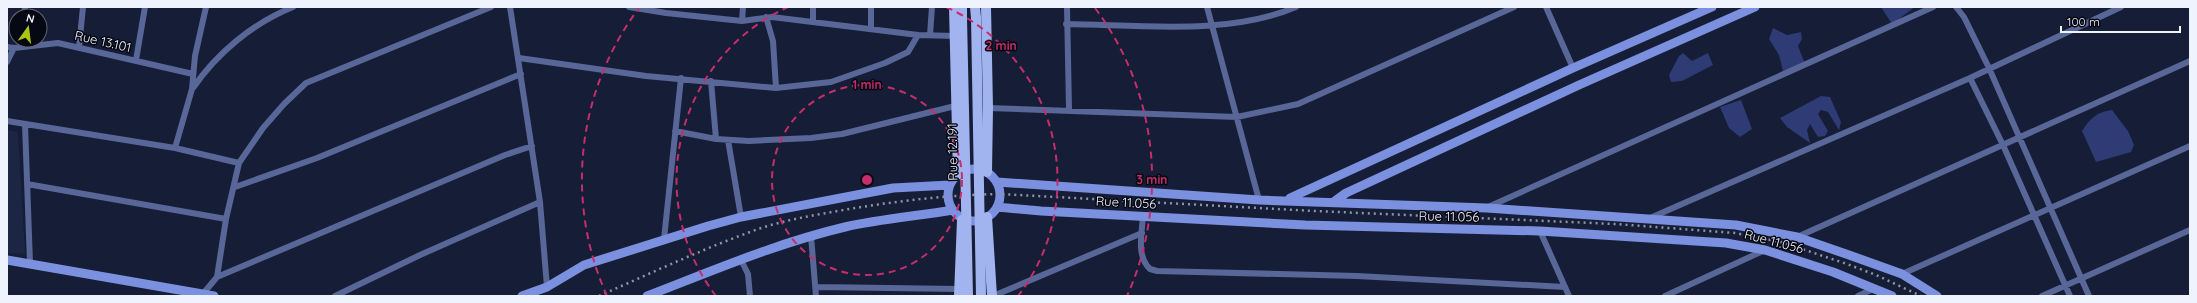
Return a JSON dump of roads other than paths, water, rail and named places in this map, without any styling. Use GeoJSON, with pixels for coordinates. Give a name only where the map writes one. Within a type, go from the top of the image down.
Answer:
{"type":"FeatureCollection","features":[{"type":"Feature","properties":{"kind":"main road"},"geometry":{"type":"LineString","coordinates":[[954,7],[955,106],[958,174]]}},
{"type":"Feature","properties":{"kind":"main road","name":"Rue 12.191"},"geometry":{"type":"LineString","coordinates":[[962,7],[968,296]]}},
{"type":"Feature","properties":{"kind":"main road","name":"Rue 12.191"},"geometry":{"type":"LineString","coordinates":[[975,7],[981,296]]}},
{"type":"Feature","properties":{"kind":"main road"},"geometry":{"type":"LineString","coordinates":[[986,7],[988,108],[987,172]]}},
{"type":"Feature","properties":{"kind":"main road"},"geometry":{"type":"LineString","coordinates":[[1288,199],[1573,68],[1712,7]]}},
{"type":"Feature","properties":{"kind":"main road"},"geometry":{"type":"LineString","coordinates":[[1335,201],[1346,192],[1579,84],[1755,7]]}},
{"type":"Feature","properties":{"kind":"main road"},"geometry":{"type":"LineString","coordinates":[[972,169],[987,172],[997,182],[1000,194],[997,207],[987,217],[975,220],[962,218],[953,210],[948,199],[950,185],[958,174],[972,169]]}},
{"type":"Feature","properties":{"kind":"main road"},"geometry":{"type":"LineString","coordinates":[[997,182],[1259,200],[1288,199],[1487,208],[1645,220],[1736,225],[1797,237],[1902,274],[1937,296]]}},
{"type":"Feature","properties":{"kind":"main road"},"geometry":{"type":"LineString","coordinates":[[522,296],[546,291],[584,266],[664,239],[741,217],[893,188],[950,185]]}},
{"type":"Feature","properties":{"kind":"main road","name":"Rue 11.056"},"geometry":{"type":"LineString","coordinates":[[997,207],[1041,211],[1305,225],[1540,231],[1726,243],[1765,250],[1833,272],[1892,296]]}},
{"type":"Feature","properties":{"kind":"main road"},"geometry":{"type":"LineString","coordinates":[[647,296],[740,260],[811,236],[847,227],[953,210]]}},
{"type":"Feature","properties":{"kind":"main road"},"geometry":{"type":"LineString","coordinates":[[987,217],[993,296]]}},
{"type":"Feature","properties":{"kind":"main road"},"geometry":{"type":"LineString","coordinates":[[959,292],[962,218]]}},
{"type":"Feature","properties":{"kind":"main road"},"geometry":{"type":"LineString","coordinates":[[7,260],[214,296]]}},
{"type":"Feature","properties":{"kind":"street"},"geometry":{"type":"LineString","coordinates":[[79,47],[83,7]]}},
{"type":"Feature","properties":{"kind":"street"},"geometry":{"type":"LineString","coordinates":[[136,60],[145,7]]}},
{"type":"Feature","properties":{"kind":"street"},"geometry":{"type":"LineString","coordinates":[[175,148],[192,89],[193,74],[206,7]]}},
{"type":"Feature","properties":{"kind":"street"},"geometry":{"type":"LineString","coordinates":[[192,89],[204,71],[224,50],[258,26],[293,7]]}},
{"type":"Feature","properties":{"kind":"street"},"geometry":{"type":"LineString","coordinates":[[217,277],[226,219],[240,163],[263,128],[284,104],[306,83],[491,7]]}},
{"type":"Feature","properties":{"kind":"street"},"geometry":{"type":"LineString","coordinates":[[510,7],[540,202],[546,291]]}},
{"type":"Feature","properties":{"kind":"street"},"geometry":{"type":"LineString","coordinates":[[629,7],[666,10],[742,21],[766,17],[918,35],[954,36]]}},
{"type":"Feature","properties":{"kind":"street"},"geometry":{"type":"LineString","coordinates":[[742,21],[743,7]]}},
{"type":"Feature","properties":{"kind":"street"},"geometry":{"type":"LineString","coordinates":[[813,7],[813,22]]}},
{"type":"Feature","properties":{"kind":"street"},"geometry":{"type":"LineString","coordinates":[[871,7],[871,29]]}},
{"type":"Feature","properties":{"kind":"street"},"geometry":{"type":"LineString","coordinates":[[930,35],[932,7]]}},
{"type":"Feature","properties":{"kind":"street"},"geometry":{"type":"LineString","coordinates":[[1067,7],[1066,24],[1069,110]]}},
{"type":"Feature","properties":{"kind":"street"},"geometry":{"type":"LineString","coordinates":[[1207,7],[1259,200]]}},
{"type":"Feature","properties":{"kind":"street"},"geometry":{"type":"LineString","coordinates":[[1066,24],[1213,26],[1258,20],[1296,7]]}},
{"type":"Feature","properties":{"kind":"street"},"geometry":{"type":"LineString","coordinates":[[988,108],[1237,117],[1298,104],[1514,7]]}},
{"type":"Feature","properties":{"kind":"street"},"geometry":{"type":"LineString","coordinates":[[1546,7],[1573,68]]}},
{"type":"Feature","properties":{"kind":"street"},"geometry":{"type":"LineString","coordinates":[[1487,208],[1933,7]]}},
{"type":"Feature","properties":{"kind":"street"},"geometry":{"type":"LineString","coordinates":[[1956,7],[1964,17],[1989,68],[2089,296]]}},
{"type":"Feature","properties":{"kind":"street"},"geometry":{"type":"LineString","coordinates":[[1645,220],[1970,78],[2121,7]]}},
{"type":"Feature","properties":{"kind":"street"},"geometry":{"type":"LineString","coordinates":[[766,17],[773,41],[776,88]]}},
{"type":"Feature","properties":{"kind":"street"},"geometry":{"type":"LineString","coordinates":[[519,58],[646,76],[681,78],[776,88],[831,82],[886,63],[908,52],[918,35]]}},
{"type":"Feature","properties":{"kind":"street","name":"Rue 13.101"},"geometry":{"type":"LineString","coordinates":[[48,42],[58,42],[193,74]]}},
{"type":"Feature","properties":{"kind":"street"},"geometry":{"type":"LineString","coordinates":[[7,62],[14,48]]}},
{"type":"Feature","properties":{"kind":"street"},"geometry":{"type":"LineString","coordinates":[[1797,237],[2190,61]]}},
{"type":"Feature","properties":{"kind":"street"},"geometry":{"type":"LineString","coordinates":[[235,186],[317,158],[521,74]]}},
{"type":"Feature","properties":{"kind":"street"},"geometry":{"type":"LineString","coordinates":[[664,239],[681,78]]}},
{"type":"Feature","properties":{"kind":"street"},"geometry":{"type":"LineString","coordinates":[[1970,78],[2003,145],[2070,296]]}},
{"type":"Feature","properties":{"kind":"street"},"geometry":{"type":"LineString","coordinates":[[711,81],[716,139]]}},
{"type":"Feature","properties":{"kind":"street"},"geometry":{"type":"LineString","coordinates":[[675,131],[716,139],[756,141],[842,134],[955,106]]}},
{"type":"Feature","properties":{"kind":"street"},"geometry":{"type":"LineString","coordinates":[[7,121],[175,148],[240,163]]}},
{"type":"Feature","properties":{"kind":"street"},"geometry":{"type":"LineString","coordinates":[[25,125],[30,263]]}},
{"type":"Feature","properties":{"kind":"street"},"geometry":{"type":"LineString","coordinates":[[728,140],[741,217]]}},
{"type":"Feature","properties":{"kind":"street"},"geometry":{"type":"LineString","coordinates":[[202,294],[217,277],[505,155],[532,146]]}},
{"type":"Feature","properties":{"kind":"street"},"geometry":{"type":"LineString","coordinates":[[1902,274],[2190,146]]}},
{"type":"Feature","properties":{"kind":"street"},"geometry":{"type":"LineString","coordinates":[[27,184],[226,219]]}},
{"type":"Feature","properties":{"kind":"street"},"geometry":{"type":"LineString","coordinates":[[335,296],[420,255],[540,202]]}},
{"type":"Feature","properties":{"kind":"street"},"geometry":{"type":"LineString","coordinates":[[1143,216],[1141,244],[1143,259],[1150,269],[1157,271],[1357,276],[1565,288]]}},
{"type":"Feature","properties":{"kind":"street"},"geometry":{"type":"LineString","coordinates":[[2042,296],[2190,230]]}},
{"type":"Feature","properties":{"kind":"street"},"geometry":{"type":"LineString","coordinates":[[1540,231],[1569,296]]}},
{"type":"Feature","properties":{"kind":"street"},"geometry":{"type":"LineString","coordinates":[[993,296],[1142,233]]}},
{"type":"Feature","properties":{"kind":"street"},"geometry":{"type":"LineString","coordinates":[[811,236],[816,296]]}},
{"type":"Feature","properties":{"kind":"street"},"geometry":{"type":"LineString","coordinates":[[1665,296],[1765,250]]}},
{"type":"Feature","properties":{"kind":"street"},"geometry":{"type":"LineString","coordinates":[[740,260],[748,274],[750,296]]}},
{"type":"Feature","properties":{"kind":"street"},"geometry":{"type":"LineString","coordinates":[[816,287],[959,292]]}},
{"type":"Feature","properties":{"kind":"street"},"geometry":{"type":"LineString","coordinates":[[1858,296],[1875,288]]}},
{"type":"Feature","properties":{"kind":"railway"},"geometry":{"type":"LineString","coordinates":[[599,296],[674,263],[760,228],[832,212],[895,202],[937,197],[1000,194],[1314,211],[1616,224],[1735,233],[1781,242],[1847,264],[1876,275],[1921,296]]}}]}
